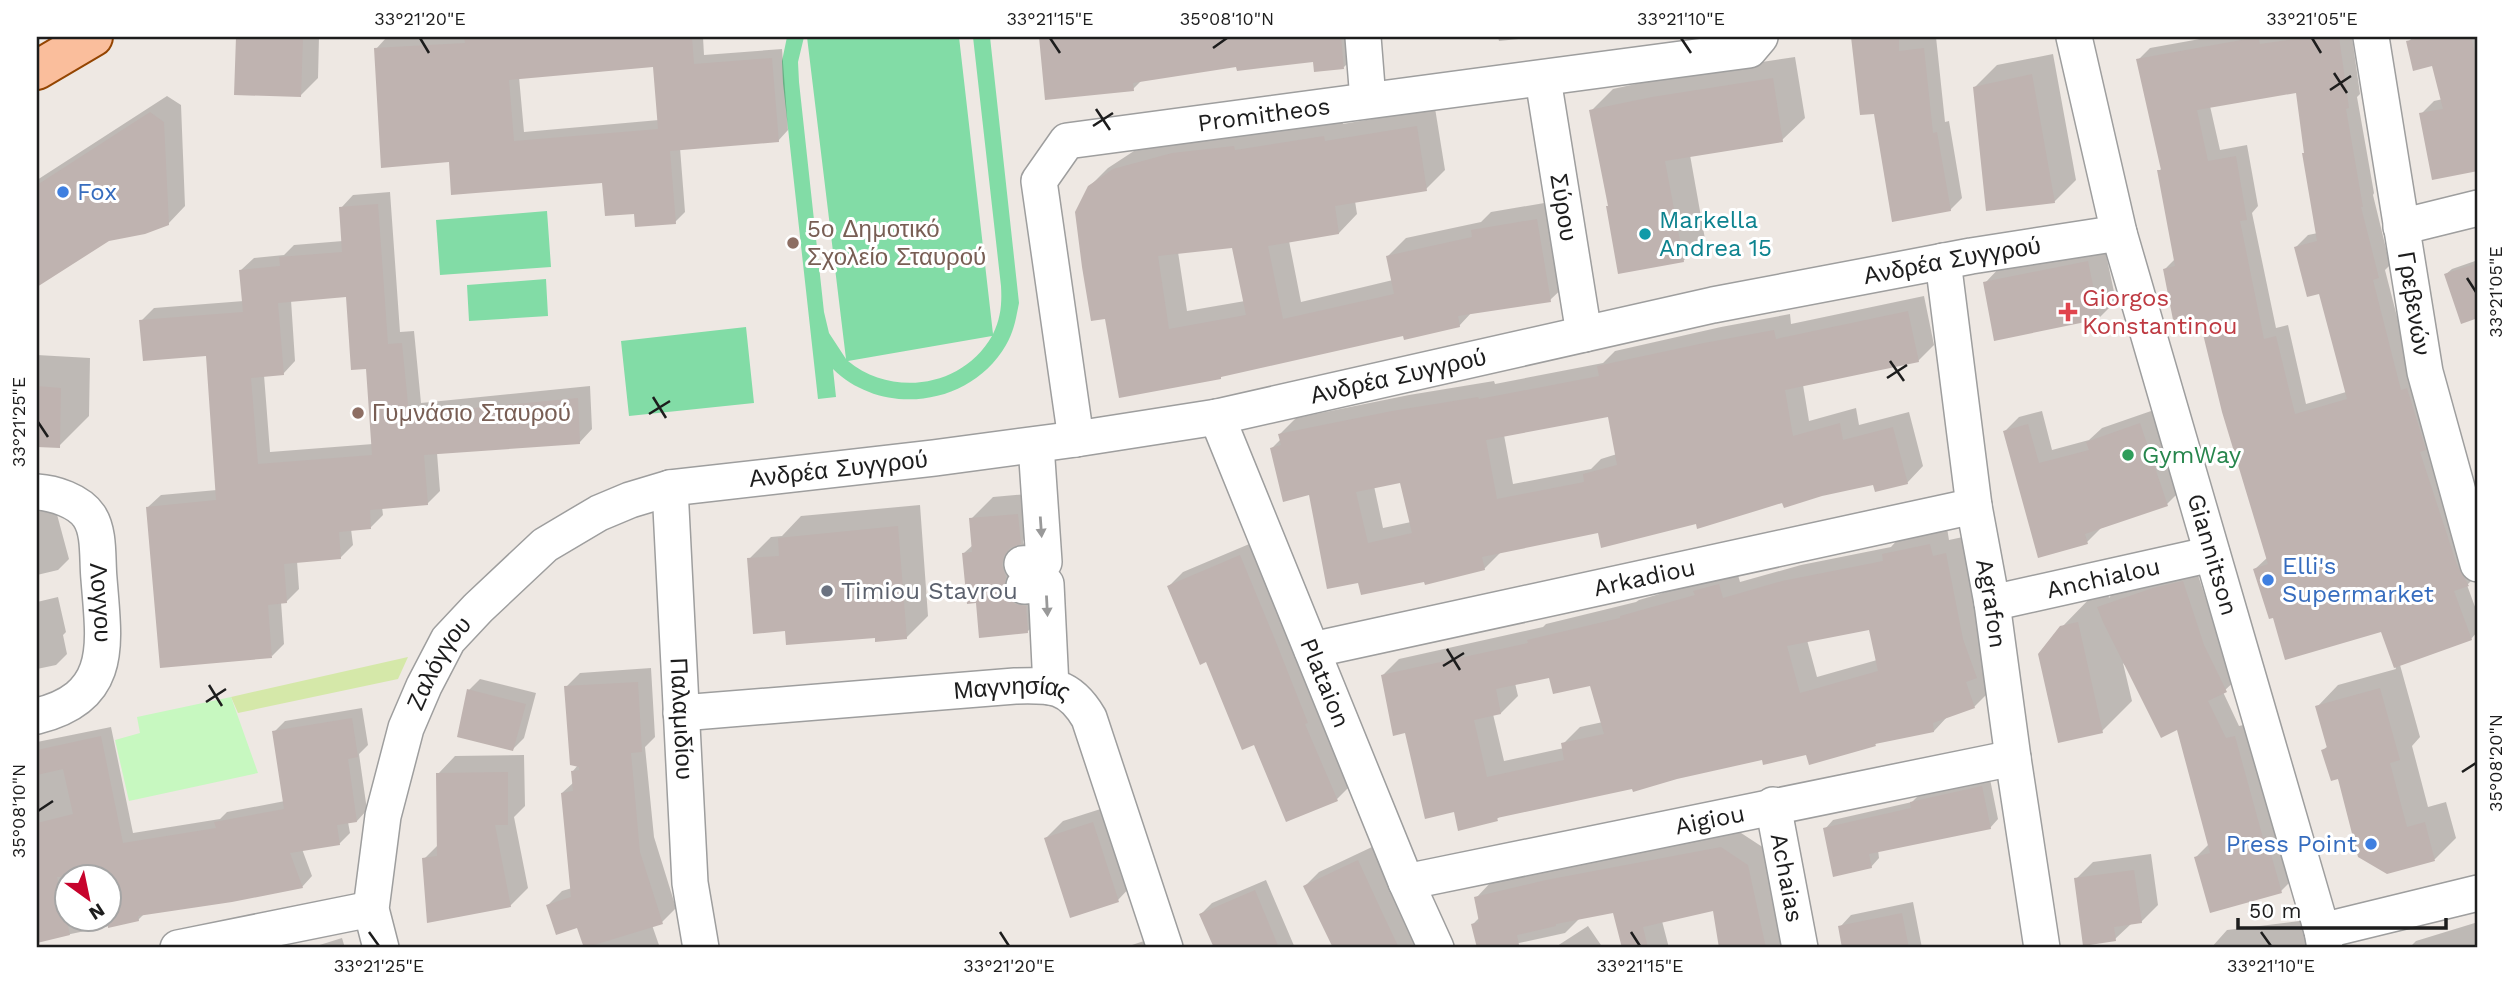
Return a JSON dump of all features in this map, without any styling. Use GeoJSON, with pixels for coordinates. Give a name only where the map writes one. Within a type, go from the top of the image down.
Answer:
{"type":"FeatureCollection","features":[{"type":"Feature","properties":{"kind":"main road"},"geometry":{"type":"LineString","coordinates":[[37,70],[93,37]]}},
{"type":"Feature","properties":{"kind":"street"},"geometry":{"type":"LineString","coordinates":[[1363,37],[1368,100]]}},
{"type":"Feature","properties":{"kind":"street","name":"Promitheos"},"geometry":{"type":"LineString","coordinates":[[1076,439],[1039,181],[1067,141],[1749,50],[1760,37]]}},
{"type":"Feature","properties":{"kind":"street","name":"Giannitson"},"geometry":{"type":"LineString","coordinates":[[2074,37],[2119,233],[2323,940]]}},
{"type":"Feature","properties":{"kind":"street","name":"Γρεβενών"},"geometry":{"type":"LineString","coordinates":[[2371,37],[2426,372],[2478,564]]}},
{"type":"Feature","properties":{"kind":"street","name":"Σύρου"},"geometry":{"type":"LineString","coordinates":[[1543,79],[1584,334]]}},
{"type":"Feature","properties":{"kind":"street"},"geometry":{"type":"LineString","coordinates":[[2401,227],[2478,208]]}},
{"type":"Feature","properties":{"kind":"street","name":"Ανδρέα Συγγρού"},"geometry":{"type":"LineString","coordinates":[[670,488],[1037,457],[1076,439],[1217,417],[1713,305],[1942,261],[2119,233]]}},
{"type":"Feature","properties":{"kind":"street","name":"Agrafon"},"geometry":{"type":"LineString","coordinates":[[1942,261],[1974,506],[1992,603],[2042,948]]}},
{"type":"Feature","properties":{"kind":"street","name":"Plataion"},"geometry":{"type":"LineString","coordinates":[[1217,417],[1406,882],[1436,948]]}},
{"type":"Feature","properties":{"kind":"street"},"geometry":{"type":"LineString","coordinates":[[1037,457],[1044,562],[1023,575],[1046,584],[1051,687]]}},
{"type":"Feature","properties":{"kind":"street","name":"Παλαμιδίου"},"geometry":{"type":"LineString","coordinates":[[670,488],[690,883],[701,948]]}},
{"type":"Feature","properties":{"kind":"street","name":"Ζαλόγγου"},"geometry":{"type":"LineString","coordinates":[[381,948],[371,909],[383,816],[397,759],[416,703],[448,640],[545,545],[599,513],[631,499],[670,488]]}},
{"type":"Feature","properties":{"kind":"street","name":"Λογγου"},"geometry":{"type":"LineString","coordinates":[[37,492],[79,505],[94,526],[104,640],[96,673],[79,698],[60,709],[37,716]]}},
{"type":"Feature","properties":{"kind":"street","name":"Arkadiou"},"geometry":{"type":"LineString","coordinates":[[1312,650],[1974,506]]}},
{"type":"Feature","properties":{"kind":"street","name":"Anchialou"},"geometry":{"type":"LineString","coordinates":[[1992,603],[2212,554]]}},
{"type":"Feature","properties":{"kind":"street","name":"Μαγνησίας"},"geometry":{"type":"LineString","coordinates":[[681,713],[1015,686],[1051,687],[1066,691],[1079,702],[1089,718],[1165,948]]}},
{"type":"Feature","properties":{"kind":"street","name":"Aigiou"},"geometry":{"type":"LineString","coordinates":[[1406,882],[2013,758]]}},
{"type":"Feature","properties":{"kind":"street","name":"Achaias"},"geometry":{"type":"LineString","coordinates":[[1773,805],[1800,948]]}},
{"type":"Feature","properties":{"kind":"street"},"geometry":{"type":"LineString","coordinates":[[2323,940],[2478,893]]}},
{"type":"Feature","properties":{"kind":"street"},"geometry":{"type":"LineString","coordinates":[[178,948],[371,909]]}},
{"type":"Feature","properties":{"kind":"green space"},"geometry":{"type":"Polygon","coordinates":[[[787,37],[804,37],[798,62],[799,82],[824,312],[829,333],[846,359],[807,37],[959,37],[993,334],[1000,310],[1001,286],[973,37],[990,37],[1019,303],[1013,330],[1006,345],[991,366],[971,381],[949,392],[925,398],[900,399],[853,385],[833,369],[836,397],[818,399],[782,61],[787,37]],[[992,336],[848,361],[866,373],[885,380],[926,382],[964,367],[992,336]]]}},
{"type":"Feature","properties":{"kind":"green space"},"geometry":{"type":"Polygon","coordinates":[[[547,211],[551,267],[440,275],[436,220],[547,211]]]}},
{"type":"Feature","properties":{"kind":"green space"},"geometry":{"type":"Polygon","coordinates":[[[546,279],[548,316],[469,321],[467,285],[546,279]]]}},
{"type":"Feature","properties":{"kind":"green space"},"geometry":{"type":"Polygon","coordinates":[[[746,327],[754,403],[629,416],[621,341],[746,327]]]}},
{"type":"Feature","properties":{"kind":"green space"},"geometry":{"type":"Polygon","coordinates":[[[408,657],[398,679],[238,713],[231,697],[408,657]]]}},
{"type":"Feature","properties":{"kind":"green space"},"geometry":{"type":"Polygon","coordinates":[[[231,697],[258,773],[129,801],[115,740],[140,733],[137,717],[231,697]]]}},
{"type":"Feature","properties":{"kind":"building"},"geometry":{"type":"Polygon","coordinates":[[[236,37],[303,37],[301,97],[234,95],[236,37]]]}},
{"type":"Feature","properties":{"kind":"building"},"geometry":{"type":"Polygon","coordinates":[[[464,37],[692,37],[694,64],[772,58],[779,142],[670,151],[676,224],[635,227],[634,214],[605,216],[602,183],[451,195],[449,162],[381,168],[374,48],[465,43],[464,37]],[[653,67],[509,80],[514,141],[658,129],[653,67]]]}},
{"type":"Feature","properties":{"kind":"building"},"geometry":{"type":"Polygon","coordinates":[[[1039,37],[1341,37],[1344,69],[1314,72],[1313,62],[1237,71],[1236,67],[1133,83],[1134,91],[1045,100],[1039,37]]]}},
{"type":"Feature","properties":{"kind":"building"},"geometry":{"type":"Polygon","coordinates":[[[1851,37],[1899,37],[1899,51],[1924,48],[1933,133],[1937,132],[1951,211],[1892,222],[1874,114],[1860,115],[1851,37]]]}},
{"type":"Feature","properties":{"kind":"building"},"geometry":{"type":"Polygon","coordinates":[[[2258,37],[2260,44],[2309,37],[2339,37],[2349,108],[2346,109],[2361,207],[2379,278],[2373,280],[2401,390],[2407,388],[2426,450],[2420,452],[2457,565],[2469,586],[2454,591],[2472,640],[2394,668],[2381,632],[2285,660],[2273,618],[2269,619],[2253,569],[2268,564],[2222,412],[2202,330],[2176,335],[2163,269],[2175,266],[2157,170],[2161,170],[2136,59],[2258,37]],[[2296,93],[2197,110],[2208,161],[2236,156],[2247,220],[2240,221],[2264,339],[2276,336],[2295,414],[2347,399],[2319,294],[2307,297],[2294,247],[2317,241],[2296,93]]]}},
{"type":"Feature","properties":{"kind":"building"},"geometry":{"type":"Polygon","coordinates":[[[2425,37],[2471,37],[2478,67],[2478,171],[2432,180],[2419,113],[2443,109],[2432,66],[2413,71],[2406,41],[2425,37]]]}},
{"type":"Feature","properties":{"kind":"building"},"geometry":{"type":"Polygon","coordinates":[[[2032,74],[2055,203],[1986,211],[1973,87],[2032,74]]]}},
{"type":"Feature","properties":{"kind":"building"},"geometry":{"type":"Polygon","coordinates":[[[1773,78],[1783,142],[1665,161],[1684,262],[1618,274],[1589,110],[1773,78]]]}},
{"type":"Feature","properties":{"kind":"building"},"geometry":{"type":"Polygon","coordinates":[[[150,112],[164,122],[169,225],[145,234],[109,241],[37,287],[37,185],[150,112]]]}},
{"type":"Feature","properties":{"kind":"building"},"geometry":{"type":"Polygon","coordinates":[[[1417,126],[1427,191],[1335,206],[1339,234],[1268,246],[1283,319],[1394,294],[1386,256],[1472,237],[1471,230],[1537,219],[1551,302],[1458,316],[1460,327],[1404,340],[1403,336],[1221,379],[1119,398],[1105,319],[1091,321],[1082,267],[1075,212],[1088,186],[1113,169],[1172,153],[1234,146],[1235,150],[1324,136],[1325,141],[1417,126]],[[1232,248],[1158,256],[1169,329],[1246,315],[1232,248]]]}},
{"type":"Feature","properties":{"kind":"building"},"geometry":{"type":"Polygon","coordinates":[[[378,204],[388,344],[402,343],[409,414],[578,398],[580,444],[424,455],[428,505],[370,510],[371,529],[339,532],[341,559],[284,564],[287,603],[268,605],[272,658],[160,668],[146,507],[216,500],[206,356],[143,361],[139,320],[243,312],[239,270],[280,266],[279,257],[342,252],[339,207],[378,204]],[[346,297],[278,303],[284,375],[251,378],[258,464],[372,455],[366,369],[351,370],[346,297]]]}},
{"type":"Feature","properties":{"kind":"building"},"geometry":{"type":"Polygon","coordinates":[[[2088,261],[2100,319],[1994,341],[1983,282],[2088,261]]]}},
{"type":"Feature","properties":{"kind":"building"},"geometry":{"type":"Polygon","coordinates":[[[2478,263],[2478,318],[2461,324],[2444,274],[2478,263]]]}},
{"type":"Feature","properties":{"kind":"building"},"geometry":{"type":"Polygon","coordinates":[[[1908,311],[1919,362],[1785,390],[1793,436],[1840,423],[1843,440],[1893,427],[1908,484],[1875,492],[1873,485],[1822,496],[1784,508],[1782,503],[1697,529],[1696,524],[1601,548],[1598,533],[1482,557],[1485,570],[1425,585],[1424,582],[1361,595],[1358,583],[1327,589],[1309,495],[1283,502],[1270,448],[1281,445],[1278,434],[1392,411],[1478,397],[1479,399],[1599,376],[1597,366],[1704,343],[1774,330],[1776,339],[1908,311]],[[1608,417],[1486,440],[1497,499],[1584,482],[1583,474],[1617,465],[1608,417]],[[1400,483],[1356,492],[1368,543],[1412,533],[1400,483]]]}},
{"type":"Feature","properties":{"kind":"building"},"geometry":{"type":"Polygon","coordinates":[[[37,386],[61,388],[60,448],[37,447],[37,386]]]}},
{"type":"Feature","properties":{"kind":"building"},"geometry":{"type":"Polygon","coordinates":[[[2140,423],[2168,506],[2085,534],[2088,544],[2038,558],[2003,431],[2028,424],[2039,463],[2089,450],[2086,442],[2140,423]]]}},
{"type":"Feature","properties":{"kind":"building"},"geometry":{"type":"Polygon","coordinates":[[[1018,514],[1021,544],[1010,548],[1002,565],[1007,597],[1015,604],[1026,606],[1028,633],[979,638],[976,603],[967,604],[962,553],[972,552],[969,518],[1018,514]]]}},
{"type":"Feature","properties":{"kind":"building","name":"Timiou Stavrou"},"geometry":{"type":"Polygon","coordinates":[[[898,526],[907,639],[875,642],[875,638],[786,645],[785,631],[753,634],[747,558],[779,556],[778,538],[898,526]]]}},
{"type":"Feature","properties":{"kind":"building"},"geometry":{"type":"Polygon","coordinates":[[[1930,544],[1933,556],[1946,553],[1963,639],[1977,678],[1966,682],[1975,708],[1933,723],[1934,732],[1875,744],[1876,746],[1809,765],[1806,755],[1763,765],[1762,760],[1633,792],[1632,789],[1497,818],[1498,821],[1458,831],[1454,812],[1425,819],[1405,733],[1393,736],[1381,675],[1528,643],[1527,640],[1620,618],[1695,595],[1693,591],[1719,584],[1723,598],[1782,581],[1883,561],[1882,554],[1930,544]],[[1869,630],[1787,646],[1800,693],[1878,671],[1869,630]],[[1549,678],[1496,689],[1501,714],[1474,720],[1487,777],[1564,760],[1561,743],[1604,734],[1590,686],[1553,694],[1549,678]]]}},
{"type":"Feature","properties":{"kind":"building"},"geometry":{"type":"Polygon","coordinates":[[[1240,555],[1308,723],[1305,724],[1338,801],[1286,822],[1254,745],[1242,750],[1206,662],[1200,665],[1167,586],[1240,555]]]}},
{"type":"Feature","properties":{"kind":"building"},"geometry":{"type":"Polygon","coordinates":[[[2183,581],[2204,645],[2227,692],[2208,701],[2226,738],[2235,736],[2263,838],[2266,837],[2282,893],[2210,913],[2194,857],[2210,853],[2177,730],[2161,738],[2097,607],[2183,581]]]}},
{"type":"Feature","properties":{"kind":"building"},"geometry":{"type":"Polygon","coordinates":[[[2078,622],[2103,733],[2058,743],[2038,654],[2060,626],[2078,622]]]}},
{"type":"Feature","properties":{"kind":"building"},"geometry":{"type":"Polygon","coordinates":[[[638,682],[642,752],[631,753],[640,852],[663,924],[584,948],[577,928],[556,935],[546,905],[571,897],[561,793],[573,791],[571,771],[579,770],[579,767],[570,765],[564,686],[638,682]]]}},
{"type":"Feature","properties":{"kind":"building"},"geometry":{"type":"Polygon","coordinates":[[[2380,688],[2400,760],[2390,763],[2407,827],[2425,822],[2435,861],[2387,874],[2358,857],[2338,779],[2331,781],[2321,750],[2327,748],[2315,706],[2380,688]]]}},
{"type":"Feature","properties":{"kind":"building"},"geometry":{"type":"Polygon","coordinates":[[[467,689],[526,704],[513,751],[457,737],[467,689]]]}},
{"type":"Feature","properties":{"kind":"building"},"geometry":{"type":"Polygon","coordinates":[[[352,718],[358,757],[348,759],[357,822],[337,825],[340,845],[290,853],[303,888],[138,916],[139,921],[122,925],[122,862],[52,862],[52,932],[69,932],[70,935],[37,943],[37,823],[73,814],[63,769],[37,775],[37,750],[101,736],[123,843],[216,828],[214,822],[284,809],[272,731],[352,718]]]}},
{"type":"Feature","properties":{"kind":"building"},"geometry":{"type":"Polygon","coordinates":[[[508,772],[508,825],[495,825],[511,907],[427,923],[422,858],[437,856],[436,773],[508,772]]]}},
{"type":"Feature","properties":{"kind":"building"},"geometry":{"type":"Polygon","coordinates":[[[1982,786],[1991,829],[1869,854],[1872,868],[1833,877],[1823,828],[1911,808],[1910,802],[1982,786]]]}},
{"type":"Feature","properties":{"kind":"building"},"geometry":{"type":"Polygon","coordinates":[[[1093,822],[1119,902],[1070,918],[1044,838],[1093,822]]]}},
{"type":"Feature","properties":{"kind":"building"},"geometry":{"type":"Polygon","coordinates":[[[1721,847],[1748,865],[1766,948],[1719,948],[1713,911],[1643,927],[1648,948],[1622,948],[1613,913],[1517,935],[1519,945],[1477,948],[1471,924],[1479,922],[1474,897],[1546,880],[1721,847]]]}},
{"type":"Feature","properties":{"kind":"building"},"geometry":{"type":"Polygon","coordinates":[[[1358,860],[1399,948],[1333,948],[1303,886],[1358,860]]]}},
{"type":"Feature","properties":{"kind":"building"},"geometry":{"type":"Polygon","coordinates":[[[2134,870],[2142,923],[2114,927],[2116,941],[2083,946],[2074,878],[2134,870]]]}},
{"type":"Feature","properties":{"kind":"building"},"geometry":{"type":"Polygon","coordinates":[[[1255,890],[1279,948],[1214,948],[1199,914],[1255,890]]]}},
{"type":"Feature","properties":{"kind":"building"},"geometry":{"type":"Polygon","coordinates":[[[1902,913],[1909,948],[1842,948],[1838,926],[1902,913]]]}},
{"type":"Feature","properties":{"kind":"place","name":"Fox"},"geometry":{"type":"Point","coordinates":[63,192]}},
{"type":"Feature","properties":{"kind":"place","name":"Markella Andrea 15"},"geometry":{"type":"Point","coordinates":[1645,234]}},
{"type":"Feature","properties":{"kind":"place","name":"5ο Δημοτικό Σχολείο Σταυρού"},"geometry":{"type":"Point","coordinates":[793,243]}},
{"type":"Feature","properties":{"kind":"place","name":"Giorgos Konstantinou"},"geometry":{"type":"Point","coordinates":[2068,312]}},
{"type":"Feature","properties":{"kind":"place","name":"Γυμνάσιο Σταυρού"},"geometry":{"type":"Point","coordinates":[358,413]}},
{"type":"Feature","properties":{"kind":"place","name":"GymWay"},"geometry":{"type":"Point","coordinates":[2128,455]}},
{"type":"Feature","properties":{"kind":"place","name":"Elli's Supermarket"},"geometry":{"type":"Point","coordinates":[2268,580]}},
{"type":"Feature","properties":{"kind":"place","name":"Timiou Stavrou"},"geometry":{"type":"Point","coordinates":[827,591]}},
{"type":"Feature","properties":{"kind":"place","name":"Press Point"},"geometry":{"type":"Point","coordinates":[2371,844]}}]}
